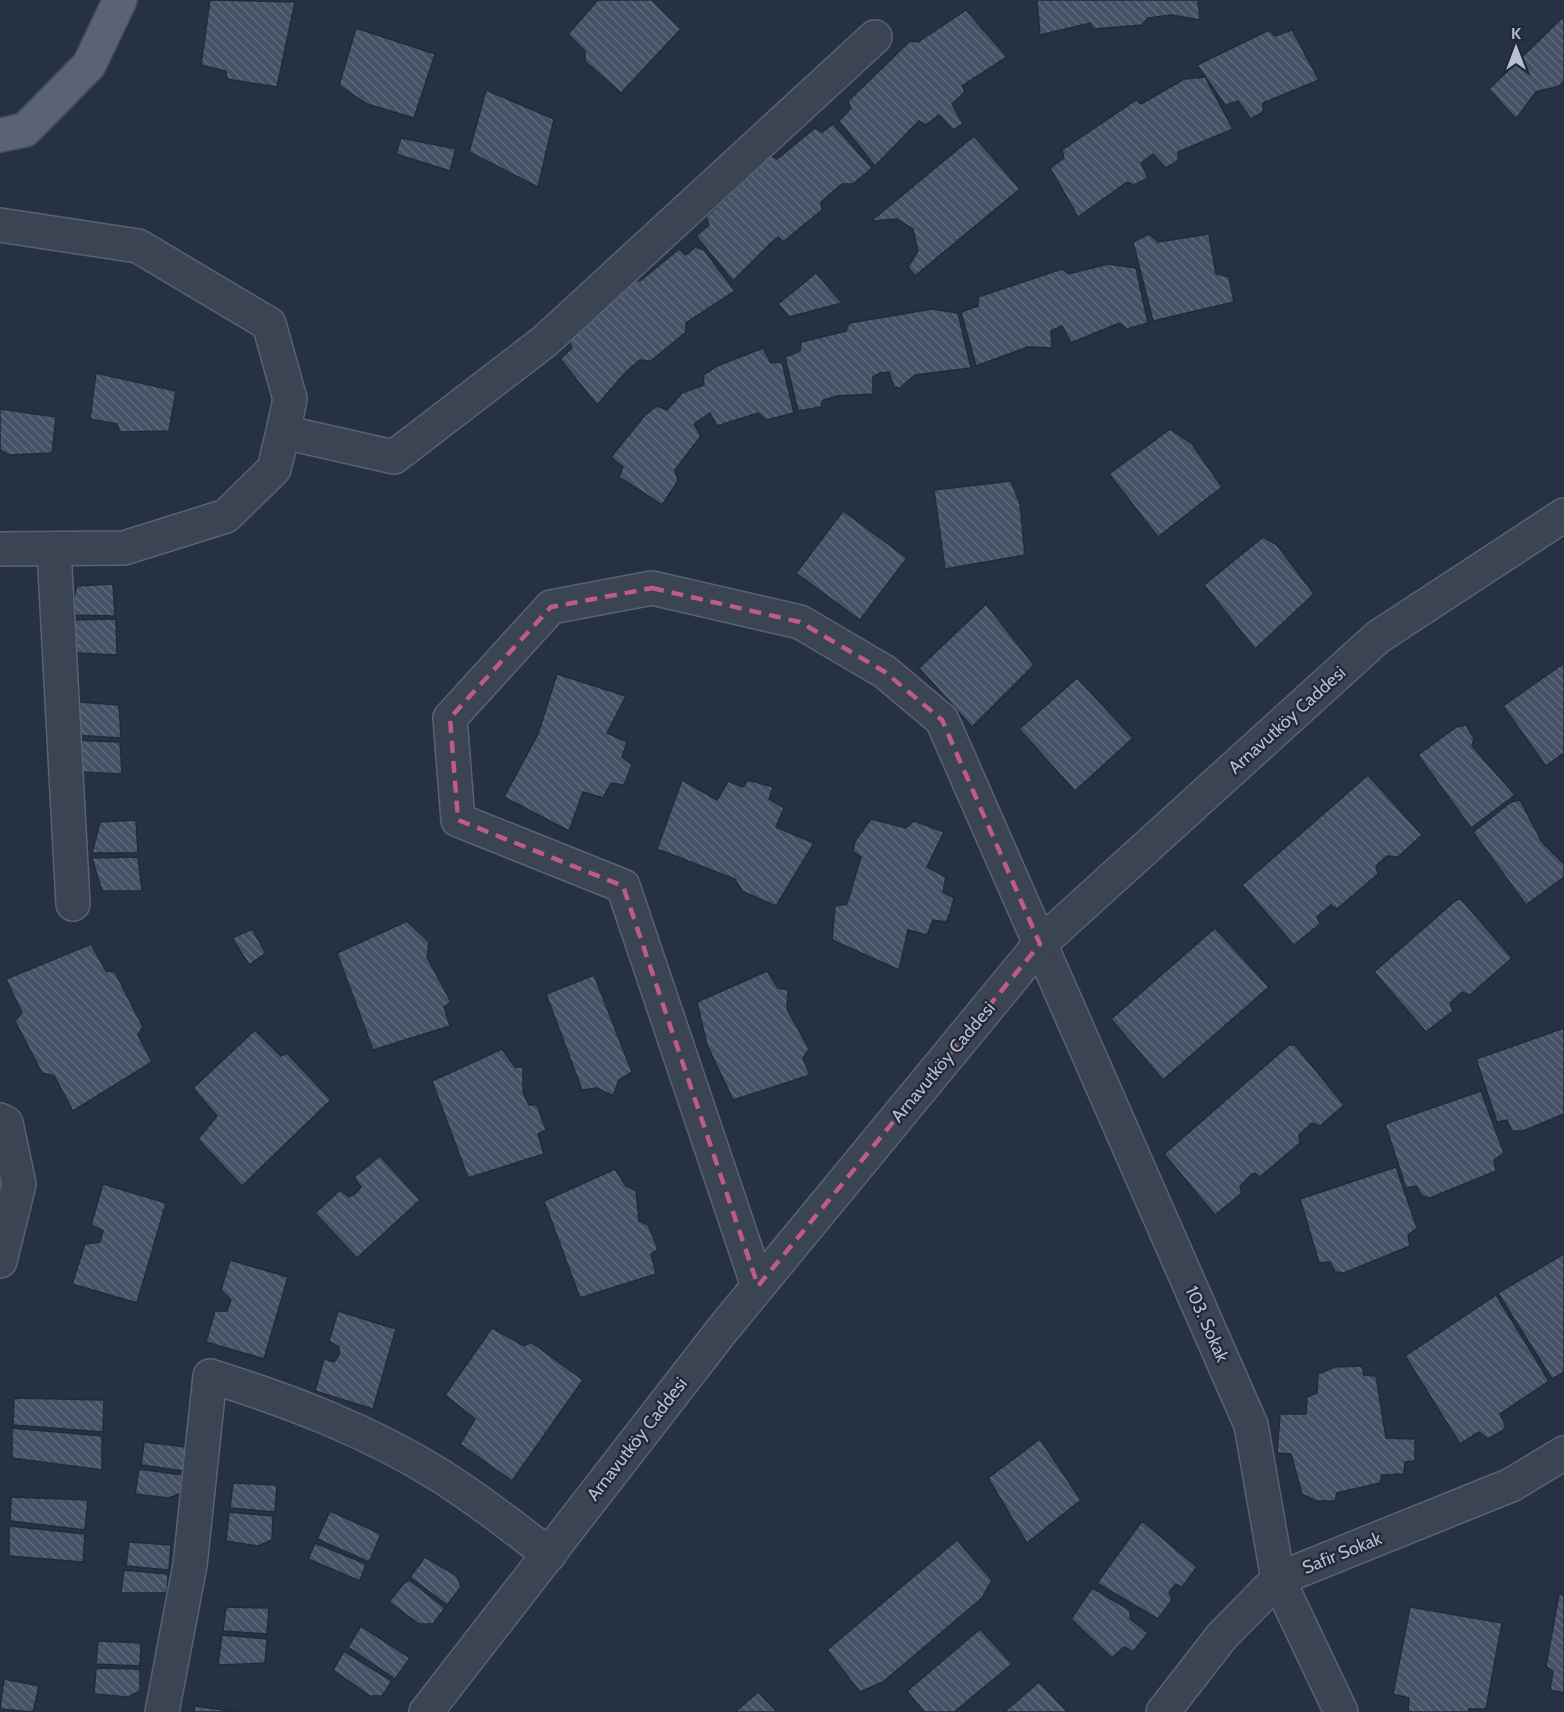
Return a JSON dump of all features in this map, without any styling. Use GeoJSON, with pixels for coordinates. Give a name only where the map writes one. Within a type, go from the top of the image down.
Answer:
{"type":"FeatureCollection","features":[{"type":"Feature","properties":{"kind":"main road"},"geometry":{"type":"LineString","coordinates":[[0,135],[25,130],[89,65],[120,0]]}},
{"type":"Feature","properties":{"kind":"street"},"geometry":{"type":"LineString","coordinates":[[283,432],[394,457],[545,341],[875,37]]}},
{"type":"Feature","properties":{"kind":"street"},"geometry":{"type":"LineString","coordinates":[[0,225],[138,246],[269,324],[290,399],[274,469],[226,516],[124,548],[0,549]]}},
{"type":"Feature","properties":{"kind":"street","name":"Arnavutköy Caddesi"},"geometry":{"type":"LineString","coordinates":[[426,1712],[758,1286],[1040,944],[1378,637],[1564,515]]}},
{"type":"Feature","properties":{"kind":"street"},"geometry":{"type":"LineString","coordinates":[[54,550],[73,904]]}},
{"type":"Feature","properties":{"kind":"street","name":"103. Sokak"},"geometry":{"type":"LineString","coordinates":[[758,1286],[622,886],[458,820],[450,718],[551,607],[652,588],[800,622],[885,672],[942,720],[1251,1425],[1278,1579],[1341,1712]]}},
{"type":"Feature","properties":{"kind":"street"},"geometry":{"type":"LineString","coordinates":[[0,1120],[6,1123],[19,1184],[0,1261]]}},
{"type":"Feature","properties":{"kind":"street"},"geometry":{"type":"LineString","coordinates":[[162,1712],[190,1565],[210,1376],[316,1413],[381,1443],[440,1476],[496,1513],[549,1555]]}},
{"type":"Feature","properties":{"kind":"street","name":"Safir Sokak"},"geometry":{"type":"LineString","coordinates":[[1163,1712],[1222,1636],[1278,1579],[1511,1485],[1564,1453]]}},
{"type":"Feature","properties":{"kind":"highlighted area"},"geometry":{"type":"Polygon","coordinates":[[[652,588],[800,622],[885,672],[942,720],[1040,944],[758,1286],[623,886],[458,820],[450,718],[551,607],[652,588]]]}},
{"type":"Feature","properties":{"kind":"building"},"geometry":{"type":"Polygon","coordinates":[[[210,0],[295,2],[277,87],[227,79],[226,71],[201,65],[210,0]]]}},
{"type":"Feature","properties":{"kind":"building"},"geometry":{"type":"Polygon","coordinates":[[[598,0],[652,0],[681,29],[621,93],[585,61],[585,51],[568,34],[598,0]]]}},
{"type":"Feature","properties":{"kind":"building"},"geometry":{"type":"Polygon","coordinates":[[[1037,0],[1198,0],[1200,20],[1172,15],[1148,18],[1142,25],[1094,29],[1090,23],[1040,35],[1037,0]]]}},
{"type":"Feature","properties":{"kind":"building"},"geometry":{"type":"Polygon","coordinates":[[[966,10],[1007,57],[962,86],[965,92],[952,104],[963,124],[953,130],[939,115],[926,125],[919,121],[875,166],[839,121],[851,108],[848,101],[910,41],[918,42],[966,10]]]}},
{"type":"Feature","properties":{"kind":"building"},"geometry":{"type":"Polygon","coordinates":[[[1564,16],[1564,81],[1559,86],[1536,92],[1516,119],[1489,89],[1564,16]]]}},
{"type":"Feature","properties":{"kind":"building"},"geometry":{"type":"Polygon","coordinates":[[[356,28],[435,54],[414,118],[367,104],[339,85],[356,28]]]}},
{"type":"Feature","properties":{"kind":"building"},"geometry":{"type":"Polygon","coordinates":[[[1269,30],[1275,36],[1292,30],[1319,80],[1263,103],[1263,112],[1251,119],[1238,101],[1225,105],[1197,65],[1269,30]]]}},
{"type":"Feature","properties":{"kind":"building"},"geometry":{"type":"Polygon","coordinates":[[[1205,77],[1233,129],[1178,152],[1178,161],[1166,168],[1153,154],[1141,163],[1148,178],[1134,185],[1127,182],[1078,217],[1050,168],[1064,158],[1062,150],[1136,100],[1141,104],[1184,79],[1205,77]]]}},
{"type":"Feature","properties":{"kind":"building"},"geometry":{"type":"Polygon","coordinates":[[[486,90],[554,119],[538,187],[469,152],[486,90]]]}},
{"type":"Feature","properties":{"kind":"building"},"geometry":{"type":"Polygon","coordinates":[[[833,124],[872,168],[853,184],[842,184],[821,202],[822,210],[783,242],[778,237],[733,281],[696,236],[709,225],[706,217],[771,155],[777,159],[815,128],[822,132],[833,124]]]}},
{"type":"Feature","properties":{"kind":"building"},"geometry":{"type":"Polygon","coordinates":[[[974,136],[1020,189],[915,276],[908,267],[918,251],[913,229],[897,219],[871,221],[974,136]]]}},
{"type":"Feature","properties":{"kind":"building"},"geometry":{"type":"Polygon","coordinates":[[[401,138],[456,149],[450,171],[396,154],[401,138]]]}},
{"type":"Feature","properties":{"kind":"building"},"geometry":{"type":"Polygon","coordinates":[[[1149,234],[1158,242],[1209,234],[1216,274],[1229,277],[1234,302],[1153,321],[1133,242],[1149,234]]]}},
{"type":"Feature","properties":{"kind":"building"},"geometry":{"type":"Polygon","coordinates":[[[695,247],[704,250],[735,291],[686,323],[686,332],[651,361],[640,360],[626,372],[597,405],[560,359],[572,348],[569,340],[632,279],[640,281],[679,249],[686,255],[695,247]]]}},
{"type":"Feature","properties":{"kind":"building"},"geometry":{"type":"Polygon","coordinates":[[[1108,264],[1136,268],[1148,323],[1127,329],[1119,323],[1071,343],[1062,326],[1051,331],[1052,348],[1028,347],[976,366],[961,312],[978,306],[978,297],[1062,269],[1068,274],[1108,264]]]}},
{"type":"Feature","properties":{"kind":"building"},"geometry":{"type":"Polygon","coordinates":[[[816,273],[842,303],[789,317],[778,304],[816,273]]]}},
{"type":"Feature","properties":{"kind":"building"},"geometry":{"type":"Polygon","coordinates":[[[932,309],[958,313],[971,368],[915,375],[900,388],[894,387],[889,372],[880,373],[873,377],[873,394],[837,396],[823,400],[821,407],[798,411],[785,357],[800,351],[801,342],[846,331],[849,323],[932,309]]]}},
{"type":"Feature","properties":{"kind":"building"},"geometry":{"type":"Polygon","coordinates":[[[763,348],[771,363],[782,362],[794,413],[767,420],[758,413],[717,426],[710,413],[694,424],[701,436],[675,470],[678,481],[662,505],[619,477],[623,467],[611,457],[645,415],[657,406],[667,410],[682,393],[704,385],[703,375],[717,366],[763,348]]]}},
{"type":"Feature","properties":{"kind":"building"},"geometry":{"type":"Polygon","coordinates":[[[96,373],[176,391],[169,431],[120,432],[117,424],[90,419],[96,373]]]}},
{"type":"Feature","properties":{"kind":"building"},"geometry":{"type":"Polygon","coordinates":[[[0,409],[56,417],[52,453],[9,455],[0,450],[0,409]]]}},
{"type":"Feature","properties":{"kind":"building"},"geometry":{"type":"Polygon","coordinates":[[[1170,429],[1192,444],[1222,487],[1158,537],[1109,474],[1170,429]]]}},
{"type":"Feature","properties":{"kind":"building"},"geometry":{"type":"Polygon","coordinates":[[[1011,481],[1020,504],[1025,555],[945,569],[934,490],[1011,481]]]}},
{"type":"Feature","properties":{"kind":"building"},"geometry":{"type":"Polygon","coordinates":[[[843,511],[907,558],[860,620],[796,573],[843,511]]]}},
{"type":"Feature","properties":{"kind":"building"},"geometry":{"type":"Polygon","coordinates":[[[1263,537],[1277,545],[1314,594],[1255,649],[1204,585],[1263,537]]]}},
{"type":"Feature","properties":{"kind":"building"},"geometry":{"type":"Polygon","coordinates":[[[113,584],[115,616],[69,615],[77,586],[113,584]]]}},
{"type":"Feature","properties":{"kind":"building"},"geometry":{"type":"Polygon","coordinates":[[[986,604],[1034,665],[972,727],[919,668],[986,604]]]}},
{"type":"Feature","properties":{"kind":"building"},"geometry":{"type":"Polygon","coordinates":[[[116,619],[117,655],[77,653],[70,620],[116,619]]]}},
{"type":"Feature","properties":{"kind":"building"},"geometry":{"type":"Polygon","coordinates":[[[1564,663],[1564,753],[1546,766],[1503,706],[1564,663]]]}},
{"type":"Feature","properties":{"kind":"building"},"geometry":{"type":"Polygon","coordinates":[[[557,674],[626,696],[607,733],[627,742],[622,757],[632,765],[624,785],[611,783],[603,798],[583,792],[569,831],[504,797],[538,734],[557,674]]]}},
{"type":"Feature","properties":{"kind":"building"},"geometry":{"type":"Polygon","coordinates":[[[1077,678],[1133,738],[1075,791],[1019,729],[1077,678]]]}},
{"type":"Feature","properties":{"kind":"building"},"geometry":{"type":"Polygon","coordinates":[[[80,702],[119,705],[121,738],[72,735],[80,702]]]}},
{"type":"Feature","properties":{"kind":"building"},"geometry":{"type":"Polygon","coordinates":[[[1466,725],[1474,738],[1472,746],[1515,795],[1471,828],[1418,755],[1456,727],[1466,725]]]}},
{"type":"Feature","properties":{"kind":"building"},"geometry":{"type":"Polygon","coordinates":[[[71,740],[120,742],[122,774],[81,772],[71,740]]]}},
{"type":"Feature","properties":{"kind":"building"},"geometry":{"type":"Polygon","coordinates":[[[1368,775],[1422,835],[1398,857],[1387,856],[1376,866],[1378,874],[1337,909],[1331,905],[1317,917],[1320,924],[1294,945],[1242,885],[1368,775]]]}},
{"type":"Feature","properties":{"kind":"building"},"geometry":{"type":"Polygon","coordinates":[[[682,780],[717,800],[728,781],[743,787],[748,780],[773,787],[769,799],[784,808],[776,827],[814,843],[776,906],[742,891],[735,879],[657,849],[682,780]]]}},
{"type":"Feature","properties":{"kind":"building"},"geometry":{"type":"Polygon","coordinates":[[[1520,800],[1542,842],[1564,864],[1564,877],[1526,905],[1473,832],[1511,802],[1520,800]]]}},
{"type":"Feature","properties":{"kind":"building"},"geometry":{"type":"Polygon","coordinates":[[[871,819],[906,828],[914,821],[944,832],[927,867],[946,877],[943,892],[954,898],[950,913],[946,922],[933,920],[927,935],[908,930],[899,970],[832,940],[835,906],[847,904],[861,857],[853,851],[855,841],[871,819]]]}},
{"type":"Feature","properties":{"kind":"building"},"geometry":{"type":"Polygon","coordinates":[[[136,820],[138,853],[92,853],[100,822],[136,820]]]}},
{"type":"Feature","properties":{"kind":"building"},"geometry":{"type":"Polygon","coordinates":[[[138,857],[142,891],[102,891],[92,858],[138,857]]]}},
{"type":"Feature","properties":{"kind":"building"},"geometry":{"type":"Polygon","coordinates":[[[1461,899],[1512,958],[1470,995],[1462,992],[1450,1003],[1453,1011],[1426,1032],[1374,972],[1456,900],[1461,899]]]}},
{"type":"Feature","properties":{"kind":"building"},"geometry":{"type":"Polygon","coordinates":[[[407,921],[429,942],[427,957],[451,1002],[444,1007],[450,1026],[373,1050],[337,953],[407,921]]]}},
{"type":"Feature","properties":{"kind":"building"},"geometry":{"type":"Polygon","coordinates":[[[1215,928],[1269,987],[1163,1080],[1111,1019],[1215,928]]]}},
{"type":"Feature","properties":{"kind":"building"},"geometry":{"type":"Polygon","coordinates":[[[252,929],[266,953],[249,965],[232,938],[252,929]]]}},
{"type":"Feature","properties":{"kind":"building"},"geometry":{"type":"Polygon","coordinates":[[[91,944],[106,971],[115,972],[143,1027],[138,1035],[152,1062],[73,1111],[54,1076],[42,1073],[15,1021],[22,1013],[6,979],[91,944]]]}},
{"type":"Feature","properties":{"kind":"building"},"geometry":{"type":"Polygon","coordinates":[[[767,971],[778,988],[788,990],[787,1009],[809,1049],[803,1058],[810,1075],[733,1100],[707,1045],[697,1002],[767,971]]]}},
{"type":"Feature","properties":{"kind":"building"},"geometry":{"type":"Polygon","coordinates":[[[594,975],[632,1072],[619,1080],[613,1096],[597,1088],[582,1090],[546,994],[594,975]]]}},
{"type":"Feature","properties":{"kind":"building"},"geometry":{"type":"Polygon","coordinates":[[[1564,1028],[1564,1114],[1523,1131],[1512,1131],[1507,1120],[1497,1122],[1476,1059],[1564,1028]]]}},
{"type":"Feature","properties":{"kind":"building"},"geometry":{"type":"Polygon","coordinates":[[[255,1030],[281,1056],[287,1053],[331,1100],[242,1186],[198,1139],[217,1116],[193,1088],[255,1030]]]}},
{"type":"Feature","properties":{"kind":"building"},"geometry":{"type":"Polygon","coordinates":[[[1289,1045],[1295,1045],[1344,1105],[1320,1126],[1312,1123],[1299,1135],[1300,1143],[1260,1177],[1254,1173],[1240,1186],[1242,1193],[1215,1215],[1164,1154],[1289,1045]]]}},
{"type":"Feature","properties":{"kind":"building"},"geometry":{"type":"Polygon","coordinates":[[[502,1049],[515,1067],[523,1067],[523,1092],[529,1105],[537,1105],[546,1130],[538,1134],[544,1154],[468,1178],[432,1081],[502,1049]]]}},
{"type":"Feature","properties":{"kind":"building"},"geometry":{"type":"Polygon","coordinates":[[[1481,1091],[1504,1153],[1494,1160],[1496,1171],[1430,1198],[1422,1196],[1416,1186],[1406,1188],[1385,1124],[1481,1091]]]}},
{"type":"Feature","properties":{"kind":"building"},"geometry":{"type":"Polygon","coordinates":[[[380,1156],[420,1200],[357,1258],[315,1213],[340,1190],[349,1197],[356,1193],[361,1187],[354,1177],[380,1156]]]}},
{"type":"Feature","properties":{"kind":"building"},"geometry":{"type":"Polygon","coordinates":[[[1396,1167],[1417,1228],[1408,1235],[1410,1246],[1344,1273],[1335,1272],[1330,1262],[1319,1263],[1300,1199],[1396,1167]]]}},
{"type":"Feature","properties":{"kind":"building"},"geometry":{"type":"Polygon","coordinates":[[[615,1169],[626,1186],[636,1191],[639,1221],[648,1225],[658,1249],[651,1254],[656,1274],[580,1298],[544,1201],[615,1169]]]}},
{"type":"Feature","properties":{"kind":"building"},"geometry":{"type":"Polygon","coordinates":[[[103,1184],[166,1203],[137,1303],[72,1284],[85,1244],[100,1242],[103,1231],[91,1225],[103,1184]]]}},
{"type":"Feature","properties":{"kind":"building"},"geometry":{"type":"Polygon","coordinates":[[[1564,1254],[1564,1372],[1552,1379],[1498,1293],[1564,1254]]]}},
{"type":"Feature","properties":{"kind":"building"},"geometry":{"type":"Polygon","coordinates":[[[230,1260],[288,1277],[264,1359],[206,1342],[215,1311],[227,1311],[231,1300],[221,1290],[230,1260]]]}},
{"type":"Feature","properties":{"kind":"building"},"geometry":{"type":"Polygon","coordinates":[[[1496,1295],[1549,1381],[1500,1414],[1506,1427],[1502,1431],[1488,1439],[1479,1432],[1460,1444],[1405,1356],[1496,1295]]]}},
{"type":"Feature","properties":{"kind":"building"},"geometry":{"type":"Polygon","coordinates":[[[338,1311],[396,1329],[373,1409],[315,1391],[324,1359],[334,1362],[339,1355],[339,1347],[329,1341],[338,1311]]]}},
{"type":"Feature","properties":{"kind":"building"},"geometry":{"type":"Polygon","coordinates":[[[492,1328],[524,1346],[531,1342],[583,1380],[512,1481],[460,1444],[475,1419],[445,1395],[492,1328]]]}},
{"type":"Feature","properties":{"kind":"building"},"geometry":{"type":"Polygon","coordinates":[[[1362,1366],[1364,1375],[1376,1376],[1386,1438],[1415,1439],[1415,1461],[1405,1462],[1404,1474],[1382,1475],[1380,1483],[1337,1493],[1335,1501],[1316,1501],[1302,1494],[1291,1454],[1277,1453],[1280,1414],[1306,1414],[1307,1397],[1317,1393],[1318,1374],[1335,1367],[1362,1366]]]}},
{"type":"Feature","properties":{"kind":"building"},"geometry":{"type":"Polygon","coordinates":[[[14,1398],[104,1400],[103,1432],[13,1425],[14,1398]]]}},
{"type":"Feature","properties":{"kind":"building"},"geometry":{"type":"Polygon","coordinates":[[[12,1428],[102,1436],[102,1470],[12,1458],[12,1428]]]}},
{"type":"Feature","properties":{"kind":"building"},"geometry":{"type":"Polygon","coordinates":[[[1040,1439],[1081,1500],[1027,1543],[988,1478],[1040,1439]]]}},
{"type":"Feature","properties":{"kind":"building"},"geometry":{"type":"Polygon","coordinates":[[[144,1442],[186,1447],[184,1471],[141,1465],[144,1442]]]}},
{"type":"Feature","properties":{"kind":"building"},"geometry":{"type":"Polygon","coordinates":[[[139,1469],[182,1475],[181,1493],[169,1498],[135,1494],[139,1469]]]}},
{"type":"Feature","properties":{"kind":"building"},"geometry":{"type":"Polygon","coordinates":[[[233,1483],[277,1485],[275,1512],[230,1508],[233,1483]]]}},
{"type":"Feature","properties":{"kind":"building"},"geometry":{"type":"Polygon","coordinates":[[[11,1497],[88,1500],[85,1530],[10,1521],[11,1497]]]}},
{"type":"Feature","properties":{"kind":"building"},"geometry":{"type":"Polygon","coordinates":[[[330,1511],[381,1534],[369,1562],[317,1539],[330,1511]]]}},
{"type":"Feature","properties":{"kind":"building"},"geometry":{"type":"Polygon","coordinates":[[[229,1512],[273,1516],[272,1540],[258,1546],[226,1541],[229,1512]]]}},
{"type":"Feature","properties":{"kind":"building"},"geometry":{"type":"Polygon","coordinates":[[[1142,1521],[1197,1567],[1182,1587],[1176,1584],[1169,1592],[1172,1600],[1158,1619],[1097,1583],[1142,1521]]]}},
{"type":"Feature","properties":{"kind":"building"},"geometry":{"type":"Polygon","coordinates":[[[9,1526],[85,1534],[83,1562],[9,1556],[9,1526]]]}},
{"type":"Feature","properties":{"kind":"building"},"geometry":{"type":"Polygon","coordinates":[[[957,1540],[992,1580],[982,1598],[883,1682],[860,1692],[827,1650],[957,1540]]]}},
{"type":"Feature","properties":{"kind":"building"},"geometry":{"type":"Polygon","coordinates":[[[129,1542],[171,1545],[169,1570],[126,1566],[129,1542]]]}},
{"type":"Feature","properties":{"kind":"building"},"geometry":{"type":"Polygon","coordinates":[[[315,1543],[366,1564],[360,1581],[308,1559],[315,1543]]]}},
{"type":"Feature","properties":{"kind":"building"},"geometry":{"type":"Polygon","coordinates":[[[425,1557],[457,1576],[461,1587],[447,1605],[410,1577],[425,1557]]]}},
{"type":"Feature","properties":{"kind":"building"},"geometry":{"type":"Polygon","coordinates":[[[124,1570],[168,1574],[167,1593],[121,1593],[124,1570]]]}},
{"type":"Feature","properties":{"kind":"building"},"geometry":{"type":"Polygon","coordinates":[[[409,1580],[445,1608],[433,1624],[419,1624],[389,1602],[409,1580]]]}},
{"type":"Feature","properties":{"kind":"building"},"geometry":{"type":"Polygon","coordinates":[[[1092,1588],[1130,1610],[1130,1619],[1148,1633],[1133,1652],[1124,1647],[1112,1658],[1071,1619],[1092,1588]]]}},
{"type":"Feature","properties":{"kind":"building"},"geometry":{"type":"Polygon","coordinates":[[[1559,1594],[1564,1595],[1564,1693],[1550,1690],[1553,1671],[1546,1666],[1559,1594]]]}},
{"type":"Feature","properties":{"kind":"building"},"geometry":{"type":"Polygon","coordinates":[[[226,1607],[269,1608],[267,1634],[223,1631],[226,1607]]]}},
{"type":"Feature","properties":{"kind":"building"},"geometry":{"type":"Polygon","coordinates":[[[1410,1607],[1502,1623],[1486,1709],[1469,1709],[1468,1712],[1408,1712],[1409,1698],[1393,1694],[1410,1607]]]}},
{"type":"Feature","properties":{"kind":"building"},"geometry":{"type":"Polygon","coordinates":[[[361,1626],[410,1658],[395,1679],[348,1647],[361,1626]]]}},
{"type":"Feature","properties":{"kind":"building"},"geometry":{"type":"Polygon","coordinates":[[[980,1629],[1012,1664],[954,1712],[924,1712],[907,1691],[980,1629]]]}},
{"type":"Feature","properties":{"kind":"building"},"geometry":{"type":"Polygon","coordinates":[[[222,1635],[267,1639],[265,1663],[218,1665],[222,1635]]]}},
{"type":"Feature","properties":{"kind":"building"},"geometry":{"type":"Polygon","coordinates":[[[98,1641],[141,1643],[140,1666],[96,1664],[98,1641]]]}},
{"type":"Feature","properties":{"kind":"building"},"geometry":{"type":"Polygon","coordinates":[[[344,1651],[392,1681],[382,1696],[370,1696],[333,1670],[344,1651]]]}},
{"type":"Feature","properties":{"kind":"building"},"geometry":{"type":"Polygon","coordinates":[[[96,1668],[140,1669],[140,1691],[128,1697],[94,1694],[96,1668]]]}},
{"type":"Feature","properties":{"kind":"building"},"geometry":{"type":"Polygon","coordinates":[[[4,1679],[39,1686],[33,1712],[0,1709],[4,1679]]]}},
{"type":"Feature","properties":{"kind":"building"},"geometry":{"type":"Polygon","coordinates":[[[1039,1682],[1068,1712],[1004,1712],[1039,1682]]]}},
{"type":"Feature","properties":{"kind":"building"},"geometry":{"type":"Polygon","coordinates":[[[758,1692],[777,1712],[735,1712],[758,1692]]]}},
{"type":"Feature","properties":{"kind":"building"},"geometry":{"type":"Polygon","coordinates":[[[195,1706],[238,1712],[194,1712],[195,1706]]]}}]}
